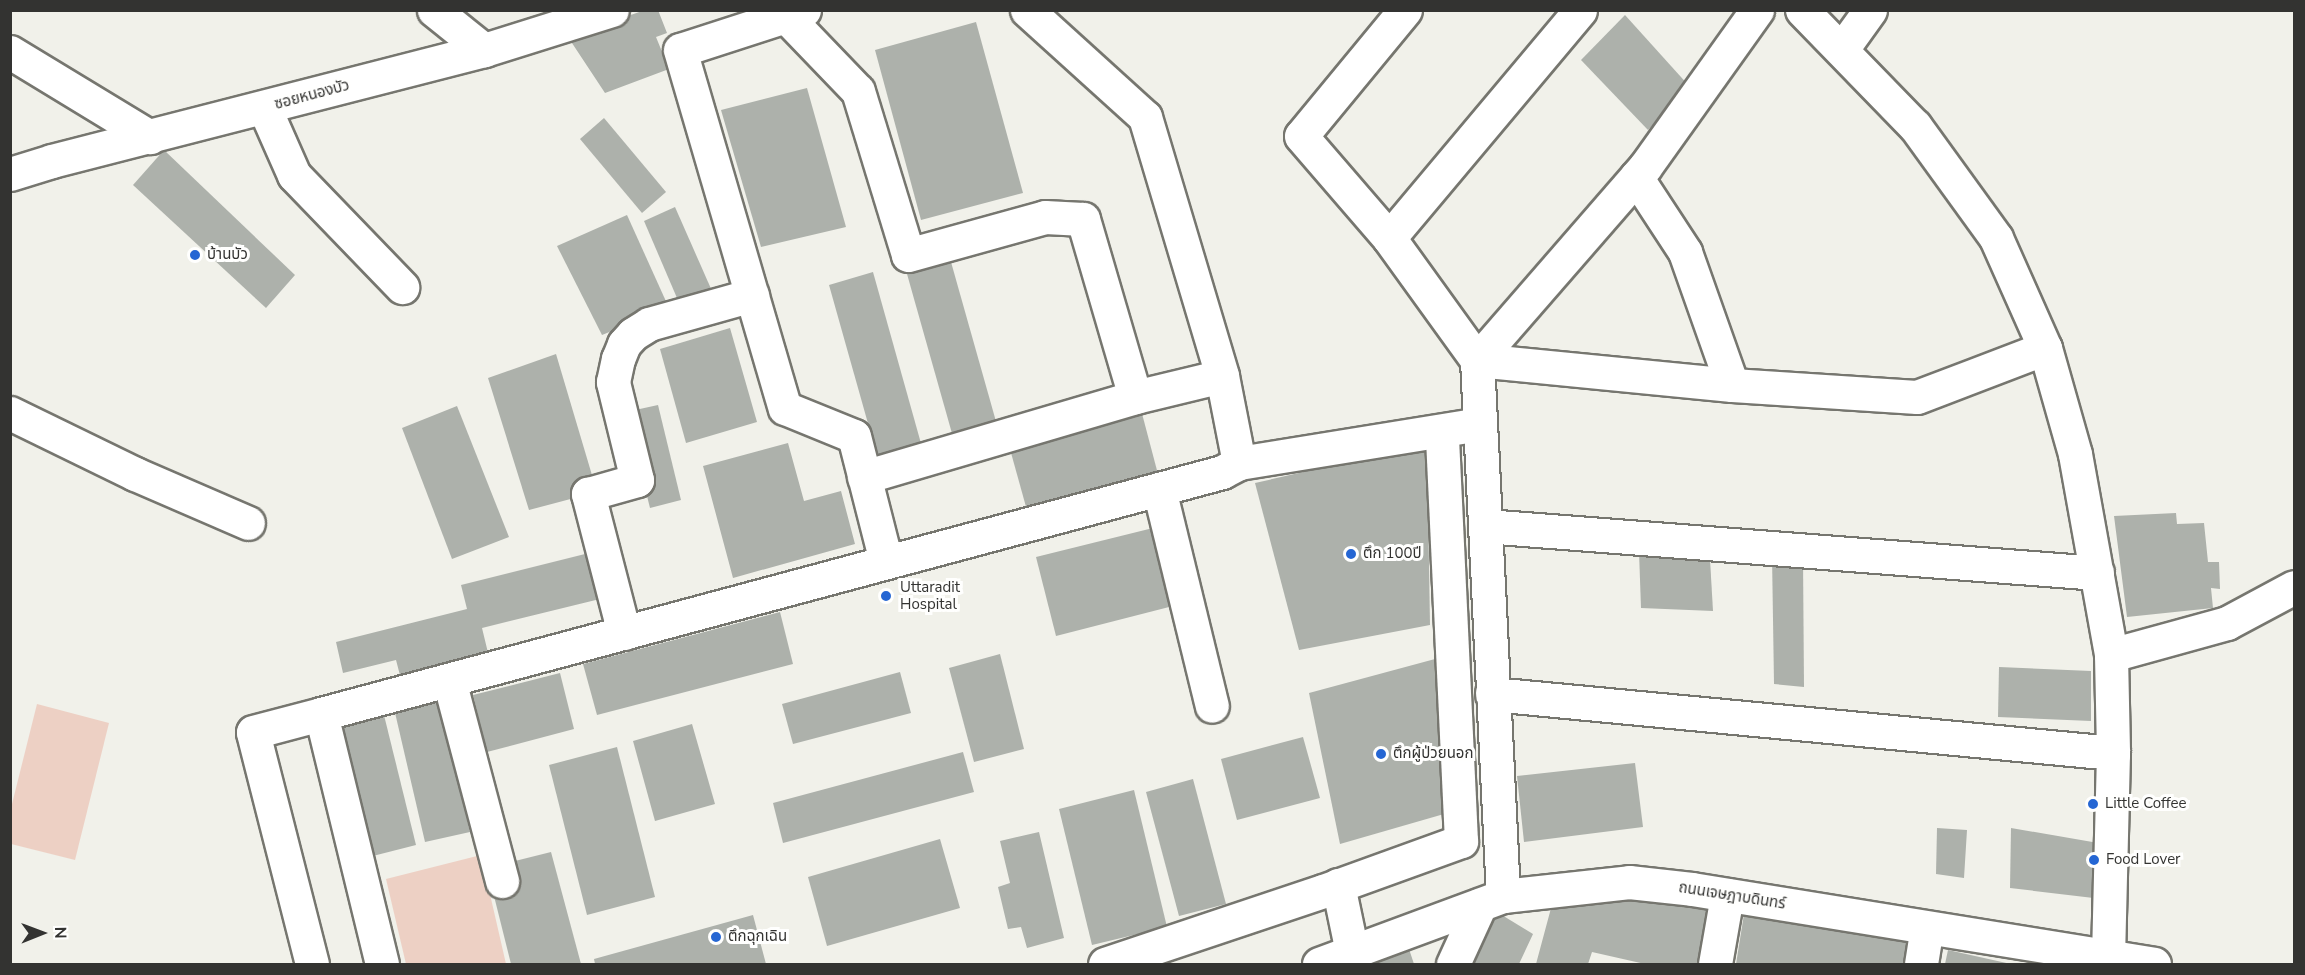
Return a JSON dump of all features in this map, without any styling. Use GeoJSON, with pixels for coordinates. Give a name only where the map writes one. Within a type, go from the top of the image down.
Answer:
{"type":"FeatureCollection","features":[{"type":"Feature","properties":{"kind":"street"},"geometry":{"type":"LineString","coordinates":[[434,10],[484,50]]}},
{"type":"Feature","properties":{"kind":"street","name":"ซอยหนองบัว"},"geometry":{"type":"LineString","coordinates":[[10,174],[484,50],[612,10]]}},
{"type":"Feature","properties":{"kind":"street"},"geometry":{"type":"LineString","coordinates":[[1027,10],[1145,117],[1222,376],[1239,463]]}},
{"type":"Feature","properties":{"kind":"street"},"geometry":{"type":"LineString","coordinates":[[1406,10],[1301,136],[1389,238],[1478,360],[1497,813],[1491,901],[1453,964]]}},
{"type":"Feature","properties":{"kind":"street"},"geometry":{"type":"LineString","coordinates":[[1389,238],[1580,10]]}},
{"type":"Feature","properties":{"kind":"street"},"geometry":{"type":"LineString","coordinates":[[1478,360],[1636,177],[1756,10]]}},
{"type":"Feature","properties":{"kind":"street"},"geometry":{"type":"LineString","coordinates":[[1802,10],[1915,126],[1996,238],[2044,348],[2075,454],[2111,655],[2113,753],[2108,957]]}},
{"type":"Feature","properties":{"kind":"street"},"geometry":{"type":"LineString","coordinates":[[1842,49],[1870,10]]}},
{"type":"Feature","properties":{"kind":"street"},"geometry":{"type":"LineString","coordinates":[[886,562],[854,436],[785,408],[680,50],[789,12],[858,91],[908,255],[1045,217],[1083,219],[1135,397]]}},
{"type":"Feature","properties":{"kind":"street"},"geometry":{"type":"LineString","coordinates":[[10,52],[150,137]]}},
{"type":"Feature","properties":{"kind":"street"},"geometry":{"type":"LineString","coordinates":[[264,107],[294,175],[402,287]]}},
{"type":"Feature","properties":{"kind":"street"},"geometry":{"type":"LineString","coordinates":[[1636,177],[1685,252],[1732,385]]}},
{"type":"Feature","properties":{"kind":"street"},"geometry":{"type":"LineString","coordinates":[[624,633],[588,494],[637,480],[612,382],[618,359],[624,344],[633,334],[649,324],[752,295]]}},
{"type":"Feature","properties":{"kind":"street"},"geometry":{"type":"LineString","coordinates":[[1478,360],[1732,385],[1917,397],[2044,348]]}},
{"type":"Feature","properties":{"kind":"street"},"geometry":{"type":"LineString","coordinates":[[864,477],[1135,397],[1222,376]]}},
{"type":"Feature","properties":{"kind":"street"},"geometry":{"type":"LineString","coordinates":[[12,414],[135,474],[248,523]]}},
{"type":"Feature","properties":{"kind":"street"},"geometry":{"type":"LineString","coordinates":[[312,964],[253,732],[1222,472],[1239,463],[1480,424]]}},
{"type":"Feature","properties":{"kind":"street"},"geometry":{"type":"LineString","coordinates":[[1105,964],[1461,841],[1462,819],[1442,431]]}},
{"type":"Feature","properties":{"kind":"street"},"geometry":{"type":"LineString","coordinates":[[1159,489],[1212,706]]}},
{"type":"Feature","properties":{"kind":"street"},"geometry":{"type":"LineString","coordinates":[[1485,526],[2097,573]]}},
{"type":"Feature","properties":{"kind":"street"},"geometry":{"type":"LineString","coordinates":[[2111,655],[2227,623],[2295,587]]}},
{"type":"Feature","properties":{"kind":"street"},"geometry":{"type":"LineString","coordinates":[[449,680],[502,881]]}},
{"type":"Feature","properties":{"kind":"street"},"geometry":{"type":"LineString","coordinates":[[1492,694],[2113,753]]}},
{"type":"Feature","properties":{"kind":"street"},"geometry":{"type":"LineString","coordinates":[[321,714],[382,964]]}},
{"type":"Feature","properties":{"kind":"street"},"geometry":{"type":"LineString","coordinates":[[1462,819],[1497,813]]}},
{"type":"Feature","properties":{"kind":"street","name":"ถนนเจษฎาบดินทร์"},"geometry":{"type":"LineString","coordinates":[[1319,964],[1491,901],[1629,882],[1727,895],[1927,928],[2066,958],[2108,957],[2154,964]]}},
{"type":"Feature","properties":{"kind":"street"},"geometry":{"type":"LineString","coordinates":[[1338,885],[1352,952]]}},
{"type":"Feature","properties":{"kind":"street"},"geometry":{"type":"LineString","coordinates":[[1715,964],[1727,895]]}},
{"type":"Feature","properties":{"kind":"street"},"geometry":{"type":"LineString","coordinates":[[1921,964],[1927,928]]}},
{"type":"Feature","properties":{"kind":"shaded area"},"geometry":{"type":"Polygon","coordinates":[[[37,704],[109,723],[75,860],[11,844],[11,808],[37,704]]]}},
{"type":"Feature","properties":{"kind":"shaded area"},"geometry":{"type":"Polygon","coordinates":[[[481,855],[506,964],[406,964],[386,879],[481,855]]]}},
{"type":"Feature","properties":{"kind":"building"},"geometry":{"type":"Polygon","coordinates":[[[645,10],[658,10],[667,33],[656,37],[669,69],[605,93],[568,37],[645,10]]]}},
{"type":"Feature","properties":{"kind":"building"},"geometry":{"type":"Polygon","coordinates":[[[1625,15],[1690,87],[1648,130],[1581,60],[1625,15]]]}},
{"type":"Feature","properties":{"kind":"building"},"geometry":{"type":"Polygon","coordinates":[[[976,22],[1023,193],[921,220],[875,50],[976,22]]]}},
{"type":"Feature","properties":{"kind":"building"},"geometry":{"type":"Polygon","coordinates":[[[807,88],[846,227],[761,247],[721,110],[807,88]]]}},
{"type":"Feature","properties":{"kind":"building"},"geometry":{"type":"Polygon","coordinates":[[[604,118],[666,192],[642,213],[580,139],[604,118]]]}},
{"type":"Feature","properties":{"kind":"building"},"geometry":{"type":"Polygon","coordinates":[[[164,150],[295,275],[266,308],[133,185],[164,150]]]}},
{"type":"Feature","properties":{"kind":"building"},"geometry":{"type":"Polygon","coordinates":[[[675,207],[712,291],[680,305],[644,221],[675,207]]]}},
{"type":"Feature","properties":{"kind":"building"},"geometry":{"type":"Polygon","coordinates":[[[627,215],[669,308],[602,335],[557,246],[627,215]]]}},
{"type":"Feature","properties":{"kind":"building"},"geometry":{"type":"Polygon","coordinates":[[[951,262],[997,425],[953,437],[907,274],[951,262]]]}},
{"type":"Feature","properties":{"kind":"building"},"geometry":{"type":"Polygon","coordinates":[[[873,272],[922,447],[878,459],[829,285],[873,272]]]}},
{"type":"Feature","properties":{"kind":"building"},"geometry":{"type":"Polygon","coordinates":[[[730,328],[757,422],[686,443],[660,349],[730,328]]]}},
{"type":"Feature","properties":{"kind":"building"},"geometry":{"type":"Polygon","coordinates":[[[556,354],[597,492],[529,510],[488,378],[556,354]]]}},
{"type":"Feature","properties":{"kind":"building"},"geometry":{"type":"Polygon","coordinates":[[[658,405],[681,500],[650,508],[626,412],[658,405]]]}},
{"type":"Feature","properties":{"kind":"building"},"geometry":{"type":"Polygon","coordinates":[[[457,406],[509,537],[452,559],[402,428],[457,406]]]}},
{"type":"Feature","properties":{"kind":"building"},"geometry":{"type":"Polygon","coordinates":[[[1140,406],[1159,478],[1028,514],[1008,442],[1140,406]]]}},
{"type":"Feature","properties":{"kind":"building"},"geometry":{"type":"Polygon","coordinates":[[[788,443],[804,501],[841,491],[855,544],[733,578],[703,466],[788,443]]]}},
{"type":"Feature","properties":{"kind":"building","name":"ตึก 100ปี"},"geometry":{"type":"Polygon","coordinates":[[[1427,444],[1430,625],[1299,650],[1255,483],[1427,444]]]}},
{"type":"Feature","properties":{"kind":"building"},"geometry":{"type":"Polygon","coordinates":[[[2176,513],[2177,524],[2204,523],[2208,562],[2219,562],[2220,589],[2211,588],[2213,608],[2127,617],[2114,516],[2176,513]]]}},
{"type":"Feature","properties":{"kind":"building"},"geometry":{"type":"Polygon","coordinates":[[[1638,523],[1708,525],[1713,611],[1641,608],[1638,523]]]}},
{"type":"Feature","properties":{"kind":"building"},"geometry":{"type":"Polygon","coordinates":[[[1153,528],[1173,606],[1056,636],[1036,557],[1153,528]]]}},
{"type":"Feature","properties":{"kind":"building"},"geometry":{"type":"Polygon","coordinates":[[[597,551],[608,597],[482,628],[490,661],[402,683],[396,660],[343,673],[336,642],[467,609],[461,585],[597,551]]]}},
{"type":"Feature","properties":{"kind":"building"},"geometry":{"type":"Polygon","coordinates":[[[1772,555],[1803,558],[1804,687],[1774,684],[1772,555]]]}},
{"type":"Feature","properties":{"kind":"building"},"geometry":{"type":"Polygon","coordinates":[[[780,612],[793,664],[597,715],[583,664],[780,612]]]}},
{"type":"Feature","properties":{"kind":"building"},"geometry":{"type":"Polygon","coordinates":[[[1000,654],[1024,749],[974,762],[949,668],[1000,654]]]}},
{"type":"Feature","properties":{"kind":"building","name":"ตึกผู้ป่วยนอก"},"geometry":{"type":"Polygon","coordinates":[[[1435,659],[1444,814],[1340,844],[1309,693],[1435,659]]]}},
{"type":"Feature","properties":{"kind":"building"},"geometry":{"type":"Polygon","coordinates":[[[1999,667],[2091,671],[2091,721],[1998,717],[1999,667]]]}},
{"type":"Feature","properties":{"kind":"building"},"geometry":{"type":"Polygon","coordinates":[[[900,672],[911,713],[793,744],[782,704],[900,672]]]}},
{"type":"Feature","properties":{"kind":"building"},"geometry":{"type":"Polygon","coordinates":[[[560,673],[574,729],[487,752],[473,695],[560,673]]]}},
{"type":"Feature","properties":{"kind":"building"},"geometry":{"type":"Polygon","coordinates":[[[436,694],[470,832],[425,842],[393,704],[436,694]]]}},
{"type":"Feature","properties":{"kind":"building"},"geometry":{"type":"Polygon","coordinates":[[[382,707],[416,845],[365,858],[332,719],[382,707]]]}},
{"type":"Feature","properties":{"kind":"building"},"geometry":{"type":"Polygon","coordinates":[[[692,724],[715,804],[655,821],[633,741],[692,724]]]}},
{"type":"Feature","properties":{"kind":"building"},"geometry":{"type":"Polygon","coordinates":[[[1303,737],[1320,798],[1237,820],[1221,759],[1303,737]]]}},
{"type":"Feature","properties":{"kind":"building"},"geometry":{"type":"Polygon","coordinates":[[[617,747],[655,897],[587,915],[549,765],[617,747]]]}},
{"type":"Feature","properties":{"kind":"building"},"geometry":{"type":"Polygon","coordinates":[[[963,752],[974,792],[783,843],[773,803],[963,752]]]}},
{"type":"Feature","properties":{"kind":"building"},"geometry":{"type":"Polygon","coordinates":[[[1635,763],[1643,827],[1524,842],[1517,776],[1635,763]]]}},
{"type":"Feature","properties":{"kind":"building"},"geometry":{"type":"Polygon","coordinates":[[[1193,779],[1226,904],[1179,916],[1146,792],[1193,779]]]}},
{"type":"Feature","properties":{"kind":"building"},"geometry":{"type":"Polygon","coordinates":[[[1134,790],[1167,927],[1092,945],[1059,809],[1134,790]]]}},
{"type":"Feature","properties":{"kind":"building"},"geometry":{"type":"Polygon","coordinates":[[[1937,828],[1967,830],[1964,878],[1936,874],[1937,828]]]}},
{"type":"Feature","properties":{"kind":"building"},"geometry":{"type":"Polygon","coordinates":[[[2011,828],[2104,844],[2102,899],[2010,888],[2011,828]]]}},
{"type":"Feature","properties":{"kind":"building"},"geometry":{"type":"Polygon","coordinates":[[[1039,832],[1064,938],[1027,948],[1021,927],[1008,929],[998,887],[1010,883],[1000,841],[1039,832]]]}},
{"type":"Feature","properties":{"kind":"building"},"geometry":{"type":"Polygon","coordinates":[[[940,839],[960,908],[827,946],[808,877],[940,839]]]}},
{"type":"Feature","properties":{"kind":"building"},"geometry":{"type":"Polygon","coordinates":[[[551,852],[581,964],[511,964],[487,868],[551,852]]]}},
{"type":"Feature","properties":{"kind":"building"},"geometry":{"type":"Polygon","coordinates":[[[1554,897],[1717,899],[1703,964],[1645,964],[1592,952],[1588,964],[1536,964],[1554,897]]]}},
{"type":"Feature","properties":{"kind":"building"},"geometry":{"type":"Polygon","coordinates":[[[1745,908],[1912,940],[1908,964],[1736,964],[1745,908]]]}},
{"type":"Feature","properties":{"kind":"building"},"geometry":{"type":"Polygon","coordinates":[[[1492,909],[1533,934],[1519,964],[1461,964],[1492,909]]]}},
{"type":"Feature","properties":{"kind":"building","name":"ตึกฉุกเฉิน"},"geometry":{"type":"Polygon","coordinates":[[[753,915],[766,964],[595,964],[594,959],[753,915]]]}},
{"type":"Feature","properties":{"kind":"building"},"geometry":{"type":"Polygon","coordinates":[[[1409,949],[1414,964],[1366,964],[1409,949]]]}},
{"type":"Feature","properties":{"kind":"building"},"geometry":{"type":"Polygon","coordinates":[[[1948,950],[2011,964],[1945,964],[1948,950]]]}},
{"type":"Feature","properties":{"kind":"place","name":"บ้านบัว"},"geometry":{"type":"Point","coordinates":[195,255]}},
{"type":"Feature","properties":{"kind":"place","name":"ตึก 100ปี"},"geometry":{"type":"Point","coordinates":[1351,554]}},
{"type":"Feature","properties":{"kind":"place","name":"Uttaradit Hospital"},"geometry":{"type":"Point","coordinates":[886,596]}},
{"type":"Feature","properties":{"kind":"place","name":"ตึกผู้ป่วยนอก"},"geometry":{"type":"Point","coordinates":[1381,754]}},
{"type":"Feature","properties":{"kind":"place","name":"Little Coffee"},"geometry":{"type":"Point","coordinates":[2093,804]}},
{"type":"Feature","properties":{"kind":"place","name":"Food Lover"},"geometry":{"type":"Point","coordinates":[2094,860]}},
{"type":"Feature","properties":{"kind":"place","name":"ตึกฉุกเฉิน"},"geometry":{"type":"Point","coordinates":[716,937]}}]}
